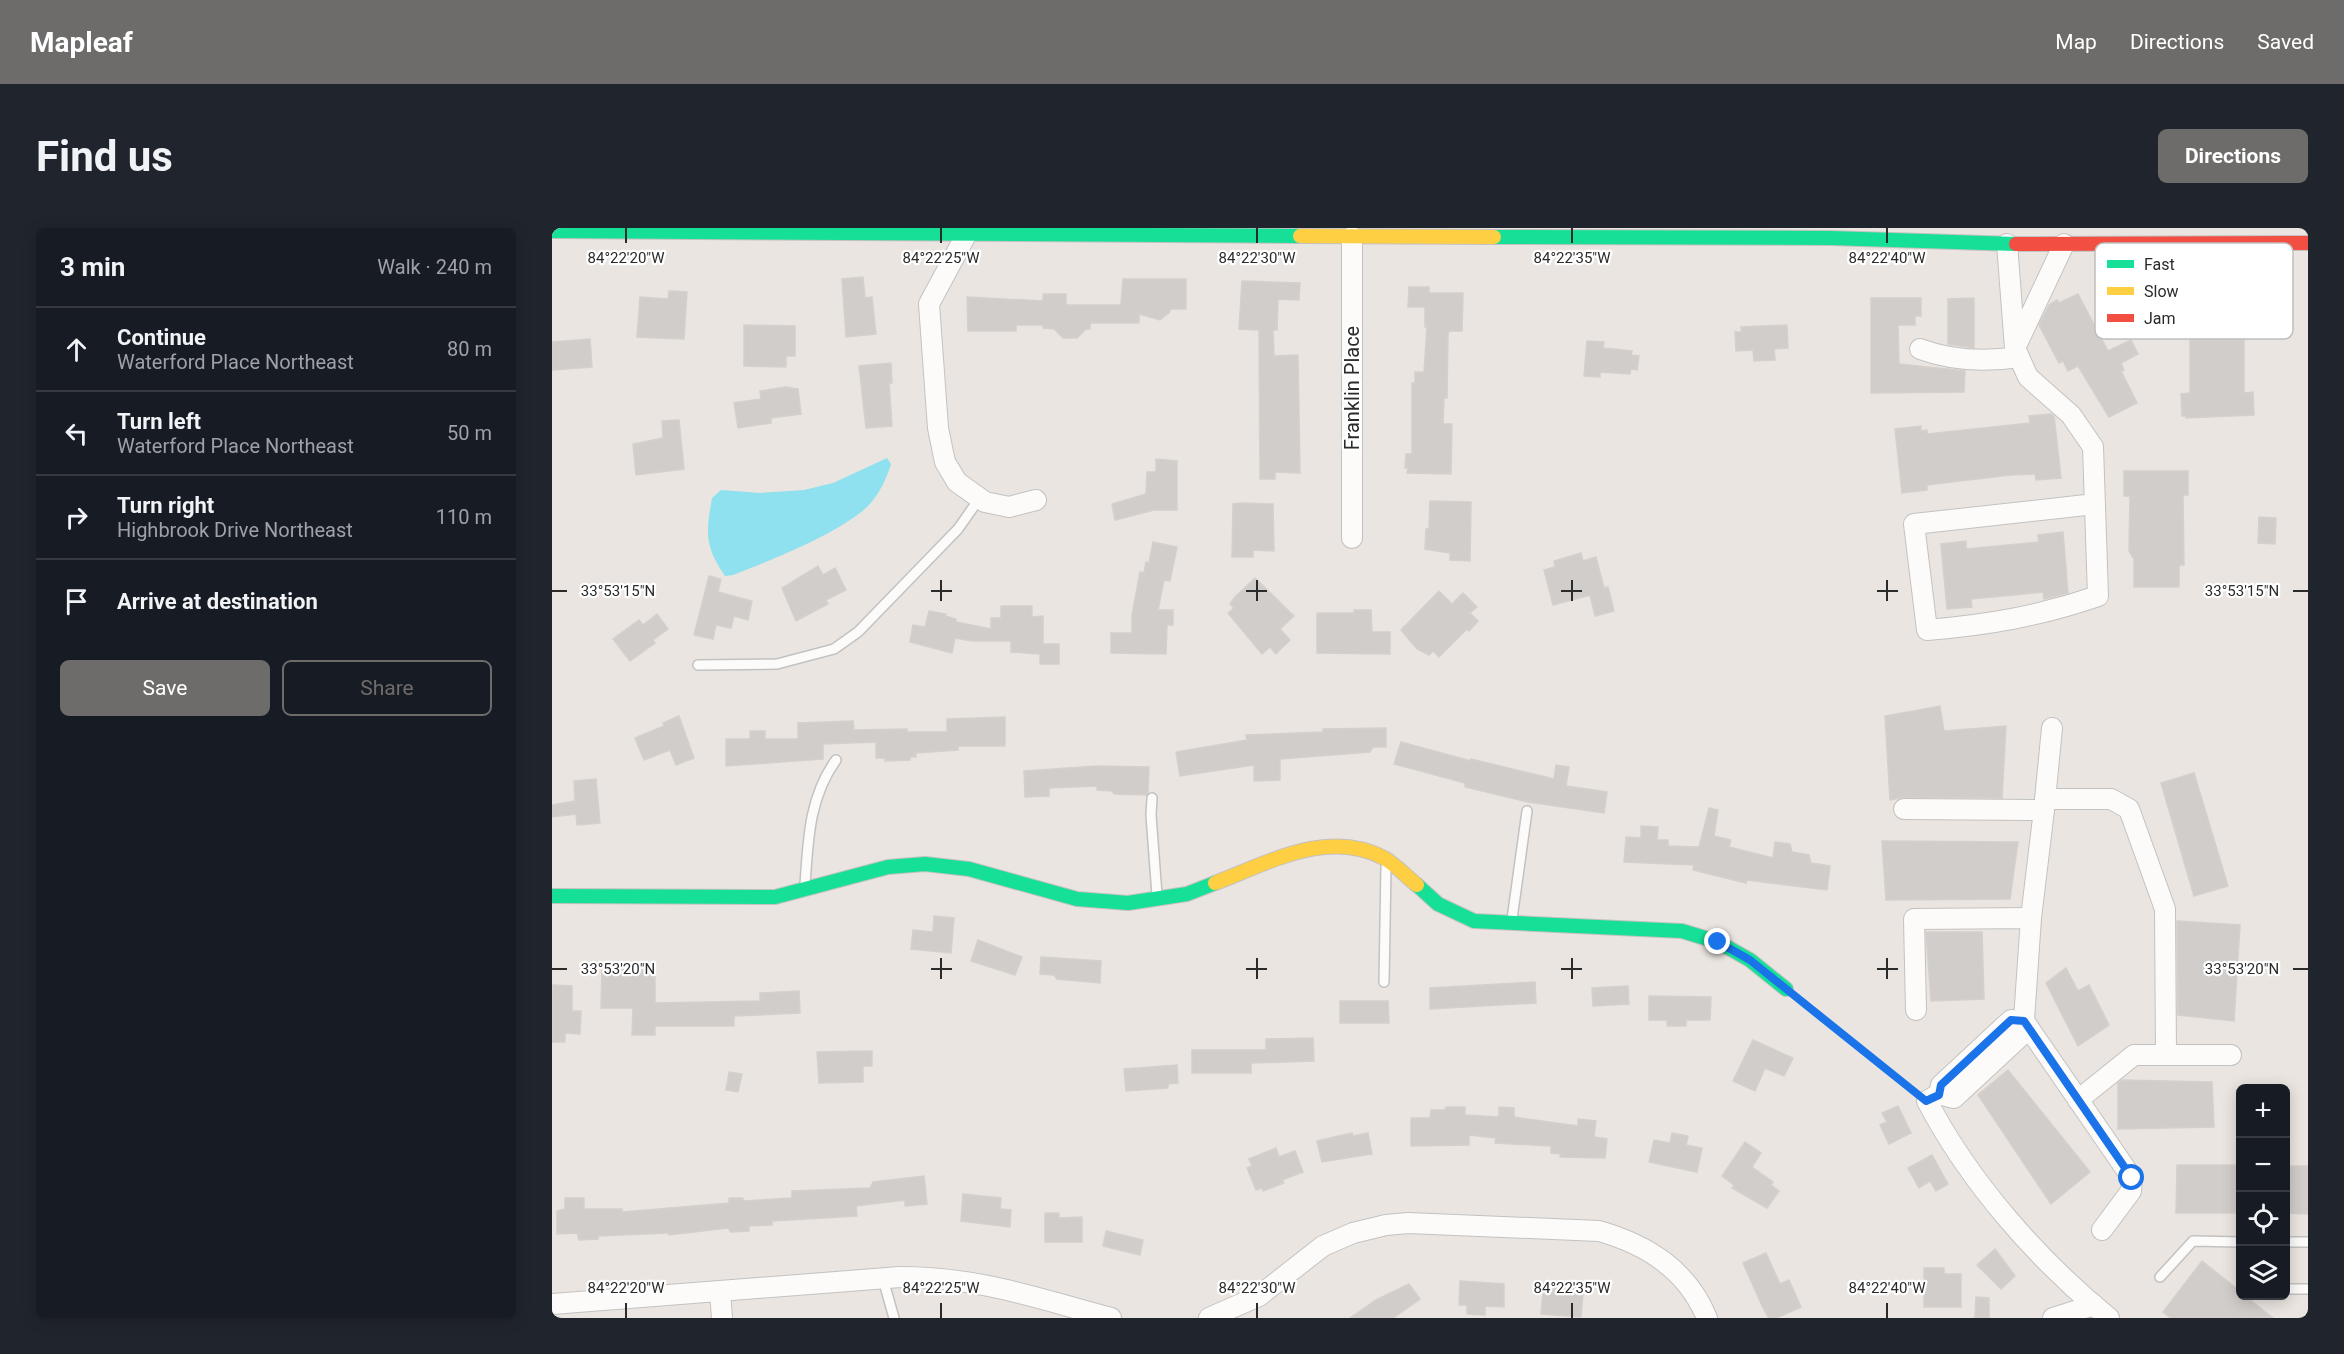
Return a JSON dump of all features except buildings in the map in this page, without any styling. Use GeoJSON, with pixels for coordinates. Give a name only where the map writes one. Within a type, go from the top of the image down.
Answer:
{"type":"FeatureCollection","features":[{"type":"Feature","properties":{"kind":"street"},"geometry":{"type":"LineString","coordinates":[[552,231],[773,231],[966,235],[1159,232],[1352,237],[1656,233],[2007,244],[2095,244]]}},
{"type":"Feature","properties":{"kind":"street"},"geometry":{"type":"LineString","coordinates":[[966,235],[928,304],[938,428],[945,462],[957,482],[979,499],[1009,507],[1036,500]]}},
{"type":"Feature","properties":{"kind":"street","name":"Franklin Place"},"geometry":{"type":"LineString","coordinates":[[1352,237],[1352,538]]}},
{"type":"Feature","properties":{"kind":"street"},"geometry":{"type":"LineString","coordinates":[[2293,243],[2308,243]]}},
{"type":"Feature","properties":{"kind":"street"},"geometry":{"type":"LineString","coordinates":[[2007,244],[2017,353],[2028,377],[2071,415],[2093,447],[2095,504],[2098,596],[2051,612],[2011,621],[1927,630],[1914,525],[2095,504]]}},
{"type":"Feature","properties":{"kind":"street"},"geometry":{"type":"LineString","coordinates":[[2017,353],[2038,297],[2064,244]]}},
{"type":"Feature","properties":{"kind":"street"},"geometry":{"type":"LineString","coordinates":[[2010,296],[2038,297]]}},
{"type":"Feature","properties":{"kind":"street"},"geometry":{"type":"LineString","coordinates":[[1920,349],[1944,358],[1994,360],[2017,353]]}},
{"type":"Feature","properties":{"kind":"street"},"geometry":{"type":"LineString","coordinates":[[2052,728],[2031,918],[2024,1021],[2132,1178],[2131,1191],[2102,1230]]}},
{"type":"Feature","properties":{"kind":"street"},"geometry":{"type":"LineString","coordinates":[[1904,810],[2044,805],[2103,798],[2116,801],[2129,809],[2165,909],[2166,1055]]}},
{"type":"Feature","properties":{"kind":"street"},"geometry":{"type":"LineString","coordinates":[[552,896],[747,899],[805,891],[888,867],[925,864],[969,869],[1077,898],[1128,903],[1187,894],[1303,850],[1343,845],[1365,850],[1386,859],[1403,871],[1422,892],[1454,914],[1474,921],[1682,931],[1718,942],[1750,960],[1786,989]]}},
{"type":"Feature","properties":{"kind":"street"},"geometry":{"type":"LineString","coordinates":[[1916,1010],[1914,919],[2031,918]]}},
{"type":"Feature","properties":{"kind":"street"},"geometry":{"type":"LineString","coordinates":[[2024,1021],[2011,1020],[1941,1085],[1933,1098],[1978,1182],[2007,1219],[2109,1318]]}},
{"type":"Feature","properties":{"kind":"street"},"geometry":{"type":"LineString","coordinates":[[2078,1100],[2134,1055],[2231,1055]]}},
{"type":"Feature","properties":{"kind":"street"},"geometry":{"type":"LineString","coordinates":[[1209,1318],[1259,1296],[1323,1246],[1353,1233],[1408,1223],[1599,1231],[1628,1239],[1654,1253],[1677,1271],[1695,1294],[1707,1318]]}},
{"type":"Feature","properties":{"kind":"street"},"geometry":{"type":"LineString","coordinates":[[552,1304],[937,1277],[968,1280],[1079,1314],[1111,1318]]}},
{"type":"Feature","properties":{"kind":"street"},"geometry":{"type":"LineString","coordinates":[[720,1292],[722,1318]]}},
{"type":"Feature","properties":{"kind":"street"},"geometry":{"type":"LineString","coordinates":[[2053,1318],[2094,1305]]}},
{"type":"Feature","properties":{"kind":"lane"},"geometry":{"type":"LineString","coordinates":[[698,665],[777,664],[834,649],[858,632],[958,529],[979,499]]}},
{"type":"Feature","properties":{"kind":"lane"},"geometry":{"type":"LineString","coordinates":[[805,891],[814,802],[825,775],[836,760]]}},
{"type":"Feature","properties":{"kind":"lane"},"geometry":{"type":"LineString","coordinates":[[1152,798],[1150,816],[1158,900]]}},
{"type":"Feature","properties":{"kind":"lane"},"geometry":{"type":"LineString","coordinates":[[1512,924],[1527,811]]}},
{"type":"Feature","properties":{"kind":"lane"},"geometry":{"type":"LineString","coordinates":[[1384,982],[1386,859]]}},
{"type":"Feature","properties":{"kind":"lane"},"geometry":{"type":"LineString","coordinates":[[2160,1277],[2193,1241],[2236,1242]]}},
{"type":"Feature","properties":{"kind":"lane"},"geometry":{"type":"LineString","coordinates":[[2290,1242],[2308,1242]]}},
{"type":"Feature","properties":{"kind":"lane"},"geometry":{"type":"LineString","coordinates":[[883,1279],[894,1318]]}},
{"type":"Feature","properties":{"kind":"lane"},"geometry":{"type":"LineString","coordinates":[[2290,1289],[2308,1289]]}},
{"type":"Feature","properties":{"kind":"path"},"geometry":{"type":"LineString","coordinates":[[1786,989],[1933,1098]]}},
{"type":"Feature","properties":{"kind":"water"},"geometry":{"type":"Polygon","coordinates":[[[887,458],[891,464],[882,486],[869,505],[857,515],[805,545],[733,575],[725,576],[713,556],[708,538],[712,498],[721,490],[760,493],[804,490],[833,483],[887,458]]]}},
{"type":"Feature","properties":{"kind":"traffic: fast"},"geometry":{"type":"LineString","coordinates":[[552,231],[1300,236]]}},
{"type":"Feature","properties":{"kind":"traffic: fast"},"geometry":{"type":"LineString","coordinates":[[1494,237],[1830,238],[2016,244]]}},
{"type":"Feature","properties":{"kind":"traffic: fast"},"geometry":{"type":"LineString","coordinates":[[552,896],[775,897],[888,867],[925,864],[969,869],[1077,899],[1128,903],[1187,894],[1215,883]]}},
{"type":"Feature","properties":{"kind":"traffic: fast"},"geometry":{"type":"LineString","coordinates":[[1417,885],[1438,904],[1474,921],[1682,931],[1718,942],[1750,960],[1786,989]]}},
{"type":"Feature","properties":{"kind":"traffic: slow"},"geometry":{"type":"LineString","coordinates":[[1300,236],[1494,237]]}},
{"type":"Feature","properties":{"kind":"traffic: slow"},"geometry":{"type":"LineString","coordinates":[[1215,883],[1277,858],[1320,847],[1342,846],[1363,850],[1384,858],[1417,885]]}},
{"type":"Feature","properties":{"kind":"traffic: jam"},"geometry":{"type":"LineString","coordinates":[[2293,243],[2308,243]]}},
{"type":"Feature","properties":{"kind":"traffic: jam"},"geometry":{"type":"LineString","coordinates":[[2016,244],[2095,244]]}},
{"type":"Feature","properties":{"kind":"route"},"geometry":{"type":"LineString","coordinates":[[1718,942],[1750,960],[1926,1101],[1939,1095],[1941,1085],[2011,1020],[2024,1021],[2132,1178]]}}]}
